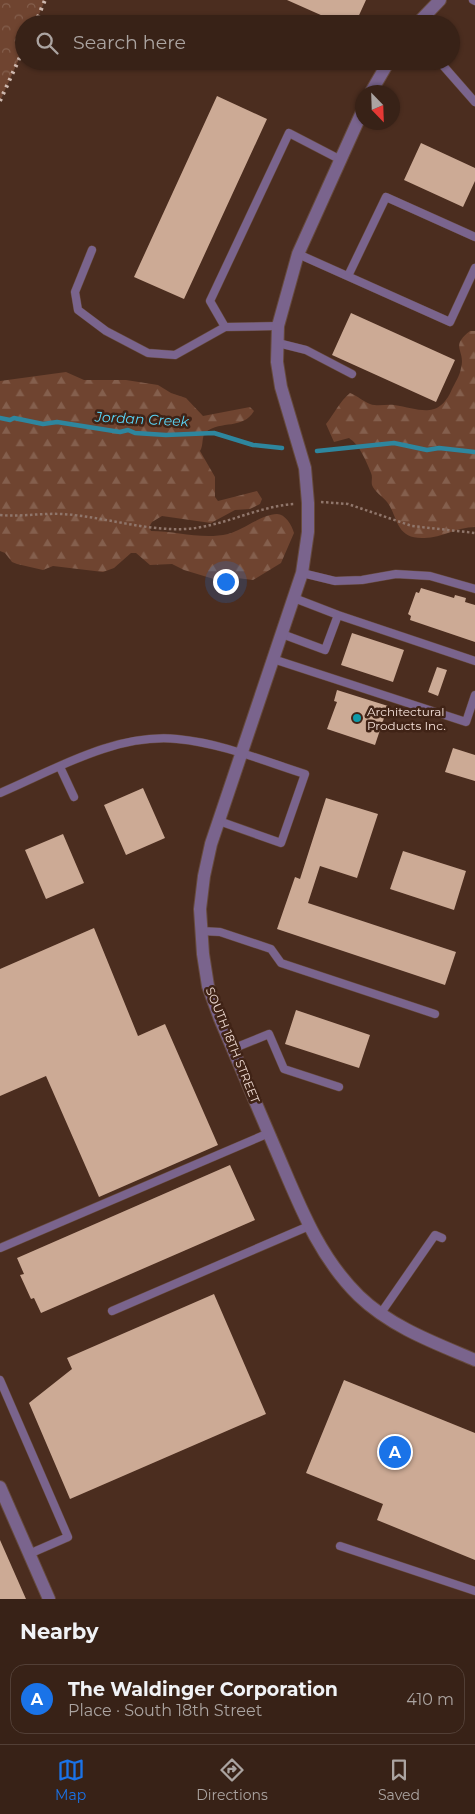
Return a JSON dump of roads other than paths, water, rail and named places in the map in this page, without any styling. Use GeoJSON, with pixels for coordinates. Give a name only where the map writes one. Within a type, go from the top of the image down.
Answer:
{"type":"FeatureCollection","features":[{"type":"Feature","properties":{"kind":"street"},"geometry":{"type":"LineString","coordinates":[[426,15],[440,0]]}},
{"type":"Feature","properties":{"kind":"street"},"geometry":{"type":"LineString","coordinates":[[375,85],[384,70]]}},
{"type":"Feature","properties":{"kind":"street","name":"SOUTH 18TH STREET"},"geometry":{"type":"LineString","coordinates":[[355,128],[298,254],[278,326],[281,388],[305,468],[308,486],[308,532],[302,573],[219,821],[204,876],[200,909],[201,931],[208,986],[232,1049],[309,1226],[333,1266],[360,1296],[381,1313],[417,1335],[475,1360]]}},
{"type":"Feature","properties":{"kind":"street"},"geometry":{"type":"LineString","coordinates":[[0,1487],[49,1599]]}},
{"type":"Feature","properties":{"kind":"lane"},"geometry":{"type":"LineString","coordinates":[[448,70],[475,102]]}},
{"type":"Feature","properties":{"kind":"lane"},"geometry":{"type":"LineString","coordinates":[[224,327],[210,301],[290,133],[341,160]]}},
{"type":"Feature","properties":{"kind":"lane"},"geometry":{"type":"LineString","coordinates":[[348,276],[386,197],[475,237]]}},
{"type":"Feature","properties":{"kind":"lane"},"geometry":{"type":"LineString","coordinates":[[92,250],[75,292],[78,310],[106,331],[148,353],[176,355],[224,327],[278,326]]}},
{"type":"Feature","properties":{"kind":"lane"},"geometry":{"type":"LineString","coordinates":[[298,254],[450,322],[475,268]]}},
{"type":"Feature","properties":{"kind":"lane"},"geometry":{"type":"LineString","coordinates":[[278,343],[306,350],[352,374]]}},
{"type":"Feature","properties":{"kind":"lane"},"geometry":{"type":"LineString","coordinates":[[302,573],[335,580],[362,580],[396,574],[430,576],[475,589]]}},
{"type":"Feature","properties":{"kind":"lane"},"geometry":{"type":"LineString","coordinates":[[294,598],[338,615],[475,661]]}},
{"type":"Feature","properties":{"kind":"lane"},"geometry":{"type":"LineString","coordinates":[[282,634],[325,650],[338,615]]}},
{"type":"Feature","properties":{"kind":"lane"},"geometry":{"type":"LineString","coordinates":[[273,659],[466,722],[475,695]]}},
{"type":"Feature","properties":{"kind":"lane"},"geometry":{"type":"LineString","coordinates":[[0,793],[120,744],[147,740],[185,740],[242,754],[305,774],[281,843],[219,821]]}},
{"type":"Feature","properties":{"kind":"lane"},"geometry":{"type":"LineString","coordinates":[[60,767],[74,797]]}},
{"type":"Feature","properties":{"kind":"lane"},"geometry":{"type":"LineString","coordinates":[[201,931],[220,932],[271,949],[281,964],[435,1014]]}},
{"type":"Feature","properties":{"kind":"lane"},"geometry":{"type":"LineString","coordinates":[[232,1049],[269,1034],[284,1069],[339,1087]]}},
{"type":"Feature","properties":{"kind":"lane"},"geometry":{"type":"LineString","coordinates":[[0,1248],[268,1133]]}},
{"type":"Feature","properties":{"kind":"lane"},"geometry":{"type":"LineString","coordinates":[[112,1312],[309,1226]]}},
{"type":"Feature","properties":{"kind":"lane"},"geometry":{"type":"LineString","coordinates":[[381,1313],[435,1235],[442,1238]]}},
{"type":"Feature","properties":{"kind":"lane"},"geometry":{"type":"LineString","coordinates":[[0,1380],[68,1537],[29,1554]]}},
{"type":"Feature","properties":{"kind":"lane"},"geometry":{"type":"LineString","coordinates":[[340,1546],[475,1591]]}},
{"type":"Feature","properties":{"kind":"waterway","name":"Jordan Creek"},"geometry":{"type":"LineString","coordinates":[[0,418],[10,420],[14,418],[43,424],[57,422],[120,432],[128,430],[135,433],[166,435],[214,433],[253,445],[282,448]]}},
{"type":"Feature","properties":{"kind":"waterway","name":"Jordan Creek"},"geometry":{"type":"LineString","coordinates":[[317,451],[394,443],[427,450],[439,448],[475,452]]}},
{"type":"Feature","properties":{"kind":"railway"},"geometry":{"type":"LineString","coordinates":[[39,15],[45,0]]}},
{"type":"Feature","properties":{"kind":"railway"},"geometry":{"type":"LineString","coordinates":[[0,101],[15,68]]}},
{"type":"Feature","properties":{"kind":"place","name":"Architectural Products Inc."},"geometry":{"type":"Point","coordinates":[357,718]}},
{"type":"Feature","properties":{"kind":"place","name":"The Waldinger Corporation"},"geometry":{"type":"Point","coordinates":[395,1452]}}]}
